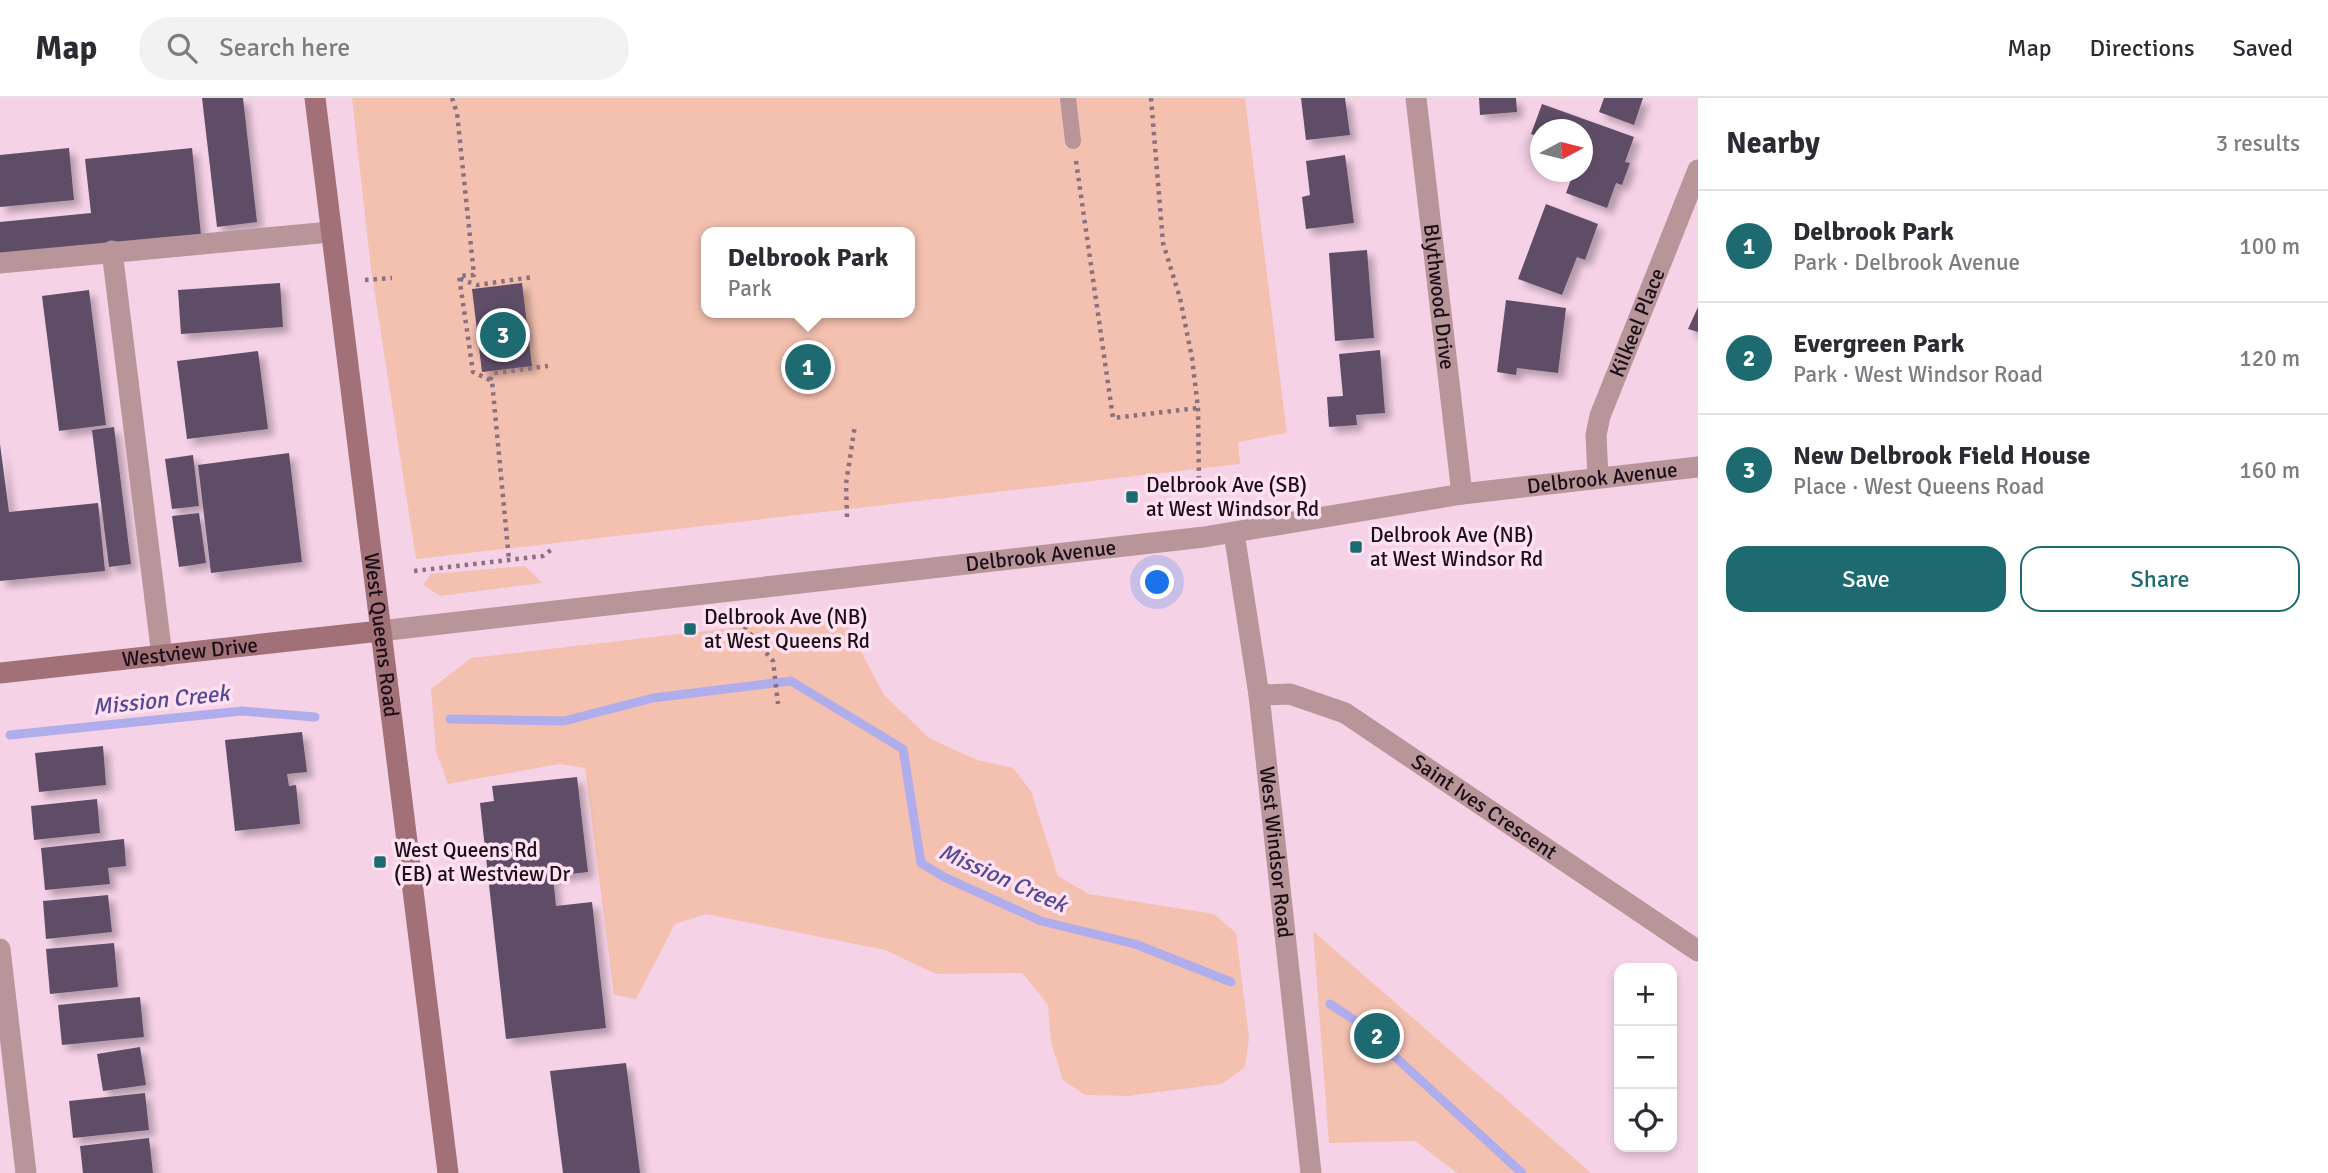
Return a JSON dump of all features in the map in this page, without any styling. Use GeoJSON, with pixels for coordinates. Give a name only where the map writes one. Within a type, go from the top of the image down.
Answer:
{"type":"FeatureCollection","features":[{"type":"Feature","properties":{"kind":"main road","name":"West Queens Road"},"geometry":{"type":"LineString","coordinates":[[315,98],[380,631],[404,800],[448,1173]]}},
{"type":"Feature","properties":{"kind":"main road","name":"Westview Drive"},"geometry":{"type":"LineString","coordinates":[[0,673],[380,631]]}},
{"type":"Feature","properties":{"kind":"street","name":"Blythwood Drive"},"geometry":{"type":"LineString","coordinates":[[1416,98],[1462,494]]}},
{"type":"Feature","properties":{"kind":"street","name":"Kilkeel Place"},"geometry":{"type":"LineString","coordinates":[[1598,478],[1596,435],[1600,416],[1698,170]]}},
{"type":"Feature","properties":{"kind":"street"},"geometry":{"type":"LineString","coordinates":[[0,263],[330,232]]}},
{"type":"Feature","properties":{"kind":"street"},"geometry":{"type":"LineString","coordinates":[[112,251],[162,656]]}},
{"type":"Feature","properties":{"kind":"street","name":"Delbrook Avenue"},"geometry":{"type":"LineString","coordinates":[[380,631],[1234,533],[1462,494],[1698,467]]}},
{"type":"Feature","properties":{"kind":"street","name":"West Windsor Road"},"geometry":{"type":"LineString","coordinates":[[1234,533],[1259,695],[1311,1173]]}},
{"type":"Feature","properties":{"kind":"street","name":"Saint Ives Crescent"},"geometry":{"type":"LineString","coordinates":[[1259,695],[1290,694],[1345,713],[1698,951]]}},
{"type":"Feature","properties":{"kind":"street"},"geometry":{"type":"LineString","coordinates":[[0,949],[26,1173]]}},
{"type":"Feature","properties":{"kind":"lane"},"geometry":{"type":"LineString","coordinates":[[1068,98],[1073,141]]}},
{"type":"Feature","properties":{"kind":"path"},"geometry":{"type":"LineString","coordinates":[[452,98],[457,113],[474,275],[459,276],[473,372],[490,380]]}},
{"type":"Feature","properties":{"kind":"path"},"geometry":{"type":"LineString","coordinates":[[1151,98],[1163,243],[1180,298],[1198,408],[1199,483]]}},
{"type":"Feature","properties":{"kind":"path"},"geometry":{"type":"LineString","coordinates":[[1073,141],[1113,418],[1198,408]]}},
{"type":"Feature","properties":{"kind":"path"},"geometry":{"type":"LineString","coordinates":[[460,279],[477,285],[533,277]]}},
{"type":"Feature","properties":{"kind":"path"},"geometry":{"type":"LineString","coordinates":[[365,280],[392,278]]}},
{"type":"Feature","properties":{"kind":"path"},"geometry":{"type":"LineString","coordinates":[[509,560],[490,380],[494,373],[548,366]]}},
{"type":"Feature","properties":{"kind":"path"},"geometry":{"type":"LineString","coordinates":[[847,517],[846,484],[855,425]]}},
{"type":"Feature","properties":{"kind":"path"},"geometry":{"type":"LineString","coordinates":[[414,571],[543,556],[551,550]]}},
{"type":"Feature","properties":{"kind":"path"},"geometry":{"type":"LineString","coordinates":[[739,620],[773,661],[778,704]]}},
{"type":"Feature","properties":{"kind":"shaded area"},"geometry":{"type":"Polygon","coordinates":[[[352,98],[1245,98],[1287,433],[1238,442],[1240,464],[416,559],[371,269],[352,98]]]}},
{"type":"Feature","properties":{"kind":"shaded area"},"geometry":{"type":"Polygon","coordinates":[[[525,566],[542,583],[440,596],[423,585],[431,574],[525,566]]]}},
{"type":"Feature","properties":{"kind":"shaded area"},"geometry":{"type":"Polygon","coordinates":[[[835,616],[847,625],[884,695],[929,738],[977,760],[1013,768],[1031,791],[1058,876],[1089,894],[1214,914],[1236,933],[1249,1038],[1245,1067],[1222,1084],[1127,1096],[1085,1095],[1063,1080],[1051,1043],[1048,1005],[1022,973],[936,974],[885,950],[706,914],[675,924],[636,999],[614,995],[585,768],[559,764],[448,784],[436,752],[431,689],[471,658],[835,616]]]}},
{"type":"Feature","properties":{"kind":"shaded area"},"geometry":{"type":"Polygon","coordinates":[[[1313,931],[1591,1173],[1457,1173],[1415,1141],[1329,1143],[1313,931]]]}},
{"type":"Feature","properties":{"kind":"building"},"geometry":{"type":"Polygon","coordinates":[[[202,98],[243,98],[257,222],[217,227],[202,98]]]}},
{"type":"Feature","properties":{"kind":"building"},"geometry":{"type":"Polygon","coordinates":[[[1301,98],[1345,98],[1350,135],[1306,140],[1301,98]]]}},
{"type":"Feature","properties":{"kind":"building"},"geometry":{"type":"Polygon","coordinates":[[[1479,98],[1516,98],[1517,112],[1480,115],[1479,98]]]}},
{"type":"Feature","properties":{"kind":"building"},"geometry":{"type":"Polygon","coordinates":[[[1604,98],[1643,98],[1634,125],[1599,112],[1604,98]]]}},
{"type":"Feature","properties":{"kind":"building"},"geometry":{"type":"Polygon","coordinates":[[[1542,104],[1584,119],[1536,119],[1542,104]]]}},
{"type":"Feature","properties":{"kind":"building"},"geometry":{"type":"Polygon","coordinates":[[[1593,122],[1634,137],[1625,162],[1630,163],[1622,185],[1616,183],[1607,208],[1566,193],[1570,182],[1593,182],[1593,122]]]}},
{"type":"Feature","properties":{"kind":"building"},"geometry":{"type":"Polygon","coordinates":[[[69,148],[74,200],[0,207],[0,155],[69,148]]]}},
{"type":"Feature","properties":{"kind":"building"},"geometry":{"type":"Polygon","coordinates":[[[192,148],[201,235],[0,256],[0,222],[91,213],[85,159],[192,148]]]}},
{"type":"Feature","properties":{"kind":"building"},"geometry":{"type":"Polygon","coordinates":[[[1345,155],[1354,223],[1306,229],[1302,197],[1310,195],[1306,161],[1345,155]]]}},
{"type":"Feature","properties":{"kind":"building"},"geometry":{"type":"Polygon","coordinates":[[[1546,204],[1598,224],[1585,260],[1577,257],[1562,295],[1518,279],[1546,204]]]}},
{"type":"Feature","properties":{"kind":"building"},"geometry":{"type":"Polygon","coordinates":[[[1367,250],[1374,338],[1335,341],[1329,253],[1367,250]]]}},
{"type":"Feature","properties":{"kind":"building"},"geometry":{"type":"Polygon","coordinates":[[[280,283],[283,327],[181,334],[178,290],[280,283]]]}},
{"type":"Feature","properties":{"kind":"building"},"geometry":{"type":"Polygon","coordinates":[[[522,283],[532,366],[482,372],[472,289],[522,283]]]}},
{"type":"Feature","properties":{"kind":"building"},"geometry":{"type":"Polygon","coordinates":[[[89,290],[106,425],[59,431],[42,296],[89,290]]]}},
{"type":"Feature","properties":{"kind":"building"},"geometry":{"type":"Polygon","coordinates":[[[1506,300],[1566,308],[1558,373],[1517,368],[1516,375],[1497,372],[1506,300]]]}},
{"type":"Feature","properties":{"kind":"building"},"geometry":{"type":"Polygon","coordinates":[[[1698,307],[1698,332],[1688,329],[1698,307]]]}},
{"type":"Feature","properties":{"kind":"building"},"geometry":{"type":"Polygon","coordinates":[[[1380,350],[1385,413],[1356,415],[1357,425],[1329,427],[1327,397],[1343,396],[1339,354],[1380,350]]]}},
{"type":"Feature","properties":{"kind":"building"},"geometry":{"type":"Polygon","coordinates":[[[258,351],[268,429],[187,439],[177,361],[258,351]]]}},
{"type":"Feature","properties":{"kind":"building"},"geometry":{"type":"Polygon","coordinates":[[[114,427],[131,564],[109,567],[92,430],[114,427]]]}},
{"type":"Feature","properties":{"kind":"building"},"geometry":{"type":"Polygon","coordinates":[[[0,444],[9,512],[98,503],[105,571],[0,581],[0,444]]]}},
{"type":"Feature","properties":{"kind":"building"},"geometry":{"type":"Polygon","coordinates":[[[289,453],[302,562],[211,573],[198,465],[289,453]]]}},
{"type":"Feature","properties":{"kind":"building"},"geometry":{"type":"Polygon","coordinates":[[[193,455],[199,506],[172,509],[165,459],[193,455]]]}},
{"type":"Feature","properties":{"kind":"building"},"geometry":{"type":"Polygon","coordinates":[[[199,513],[206,563],[179,567],[172,516],[199,513]]]}},
{"type":"Feature","properties":{"kind":"building"},"geometry":{"type":"Polygon","coordinates":[[[302,732],[307,772],[287,774],[289,786],[296,785],[300,824],[235,831],[225,740],[302,732]]]}},
{"type":"Feature","properties":{"kind":"building"},"geometry":{"type":"Polygon","coordinates":[[[103,746],[106,785],[39,792],[35,753],[103,746]]]}},
{"type":"Feature","properties":{"kind":"building"},"geometry":{"type":"Polygon","coordinates":[[[577,777],[588,872],[553,876],[556,906],[592,902],[606,1028],[506,1039],[480,803],[494,801],[492,786],[577,777]]]}},
{"type":"Feature","properties":{"kind":"building"},"geometry":{"type":"Polygon","coordinates":[[[97,799],[100,833],[34,840],[31,806],[97,799]]]}},
{"type":"Feature","properties":{"kind":"building"},"geometry":{"type":"Polygon","coordinates":[[[124,839],[126,866],[108,868],[110,884],[45,890],[41,848],[124,839]]]}},
{"type":"Feature","properties":{"kind":"building"},"geometry":{"type":"Polygon","coordinates":[[[108,895],[112,932],[46,939],[43,901],[108,895]]]}},
{"type":"Feature","properties":{"kind":"building"},"geometry":{"type":"Polygon","coordinates":[[[114,943],[118,987],[50,994],[46,949],[114,943]]]}},
{"type":"Feature","properties":{"kind":"building"},"geometry":{"type":"Polygon","coordinates":[[[140,997],[144,1037],[62,1045],[58,1005],[140,997]]]}},
{"type":"Feature","properties":{"kind":"building"},"geometry":{"type":"Polygon","coordinates":[[[140,1047],[146,1085],[103,1091],[97,1054],[140,1047]]]}},
{"type":"Feature","properties":{"kind":"building"},"geometry":{"type":"Polygon","coordinates":[[[626,1063],[640,1173],[563,1173],[550,1071],[626,1063]]]}},
{"type":"Feature","properties":{"kind":"building"},"geometry":{"type":"Polygon","coordinates":[[[145,1093],[149,1130],[73,1138],[69,1101],[145,1093]]]}},
{"type":"Feature","properties":{"kind":"building"},"geometry":{"type":"Polygon","coordinates":[[[149,1138],[153,1173],[83,1173],[80,1146],[149,1138]]]}},
{"type":"Feature","properties":{"kind":"waterway","name":"Mission Creek"},"geometry":{"type":"LineString","coordinates":[[450,719],[564,721],[653,698],[791,681],[903,749],[921,863],[944,877],[1041,921],[1135,944],[1231,982]]}},
{"type":"Feature","properties":{"kind":"waterway","name":"Mission Creek"},"geometry":{"type":"LineString","coordinates":[[10,735],[242,711],[315,717]]}},
{"type":"Feature","properties":{"kind":"waterway","name":"Mission Creek"},"geometry":{"type":"LineString","coordinates":[[1330,1004],[1356,1021],[1522,1173]]}},
{"type":"Feature","properties":{"kind":"place","name":"New Delbrook Field House"},"geometry":{"type":"Point","coordinates":[503,335]}},
{"type":"Feature","properties":{"kind":"place","name":"Delbrook Park"},"geometry":{"type":"Point","coordinates":[808,367]}},
{"type":"Feature","properties":{"kind":"place","name":"Delbrook Ave (SB) at West Windsor Rd"},"geometry":{"type":"Point","coordinates":[1132,497]}},
{"type":"Feature","properties":{"kind":"place","name":"Delbrook Ave (NB) at West Windsor Rd"},"geometry":{"type":"Point","coordinates":[1356,547]}},
{"type":"Feature","properties":{"kind":"place","name":"Delbrook Ave (NB) at West Queens Rd"},"geometry":{"type":"Point","coordinates":[690,629]}},
{"type":"Feature","properties":{"kind":"place","name":"West Queens Rd (EB) at Westview Dr"},"geometry":{"type":"Point","coordinates":[380,862]}},
{"type":"Feature","properties":{"kind":"place","name":"Evergreen Park"},"geometry":{"type":"Point","coordinates":[1377,1036]}}]}
